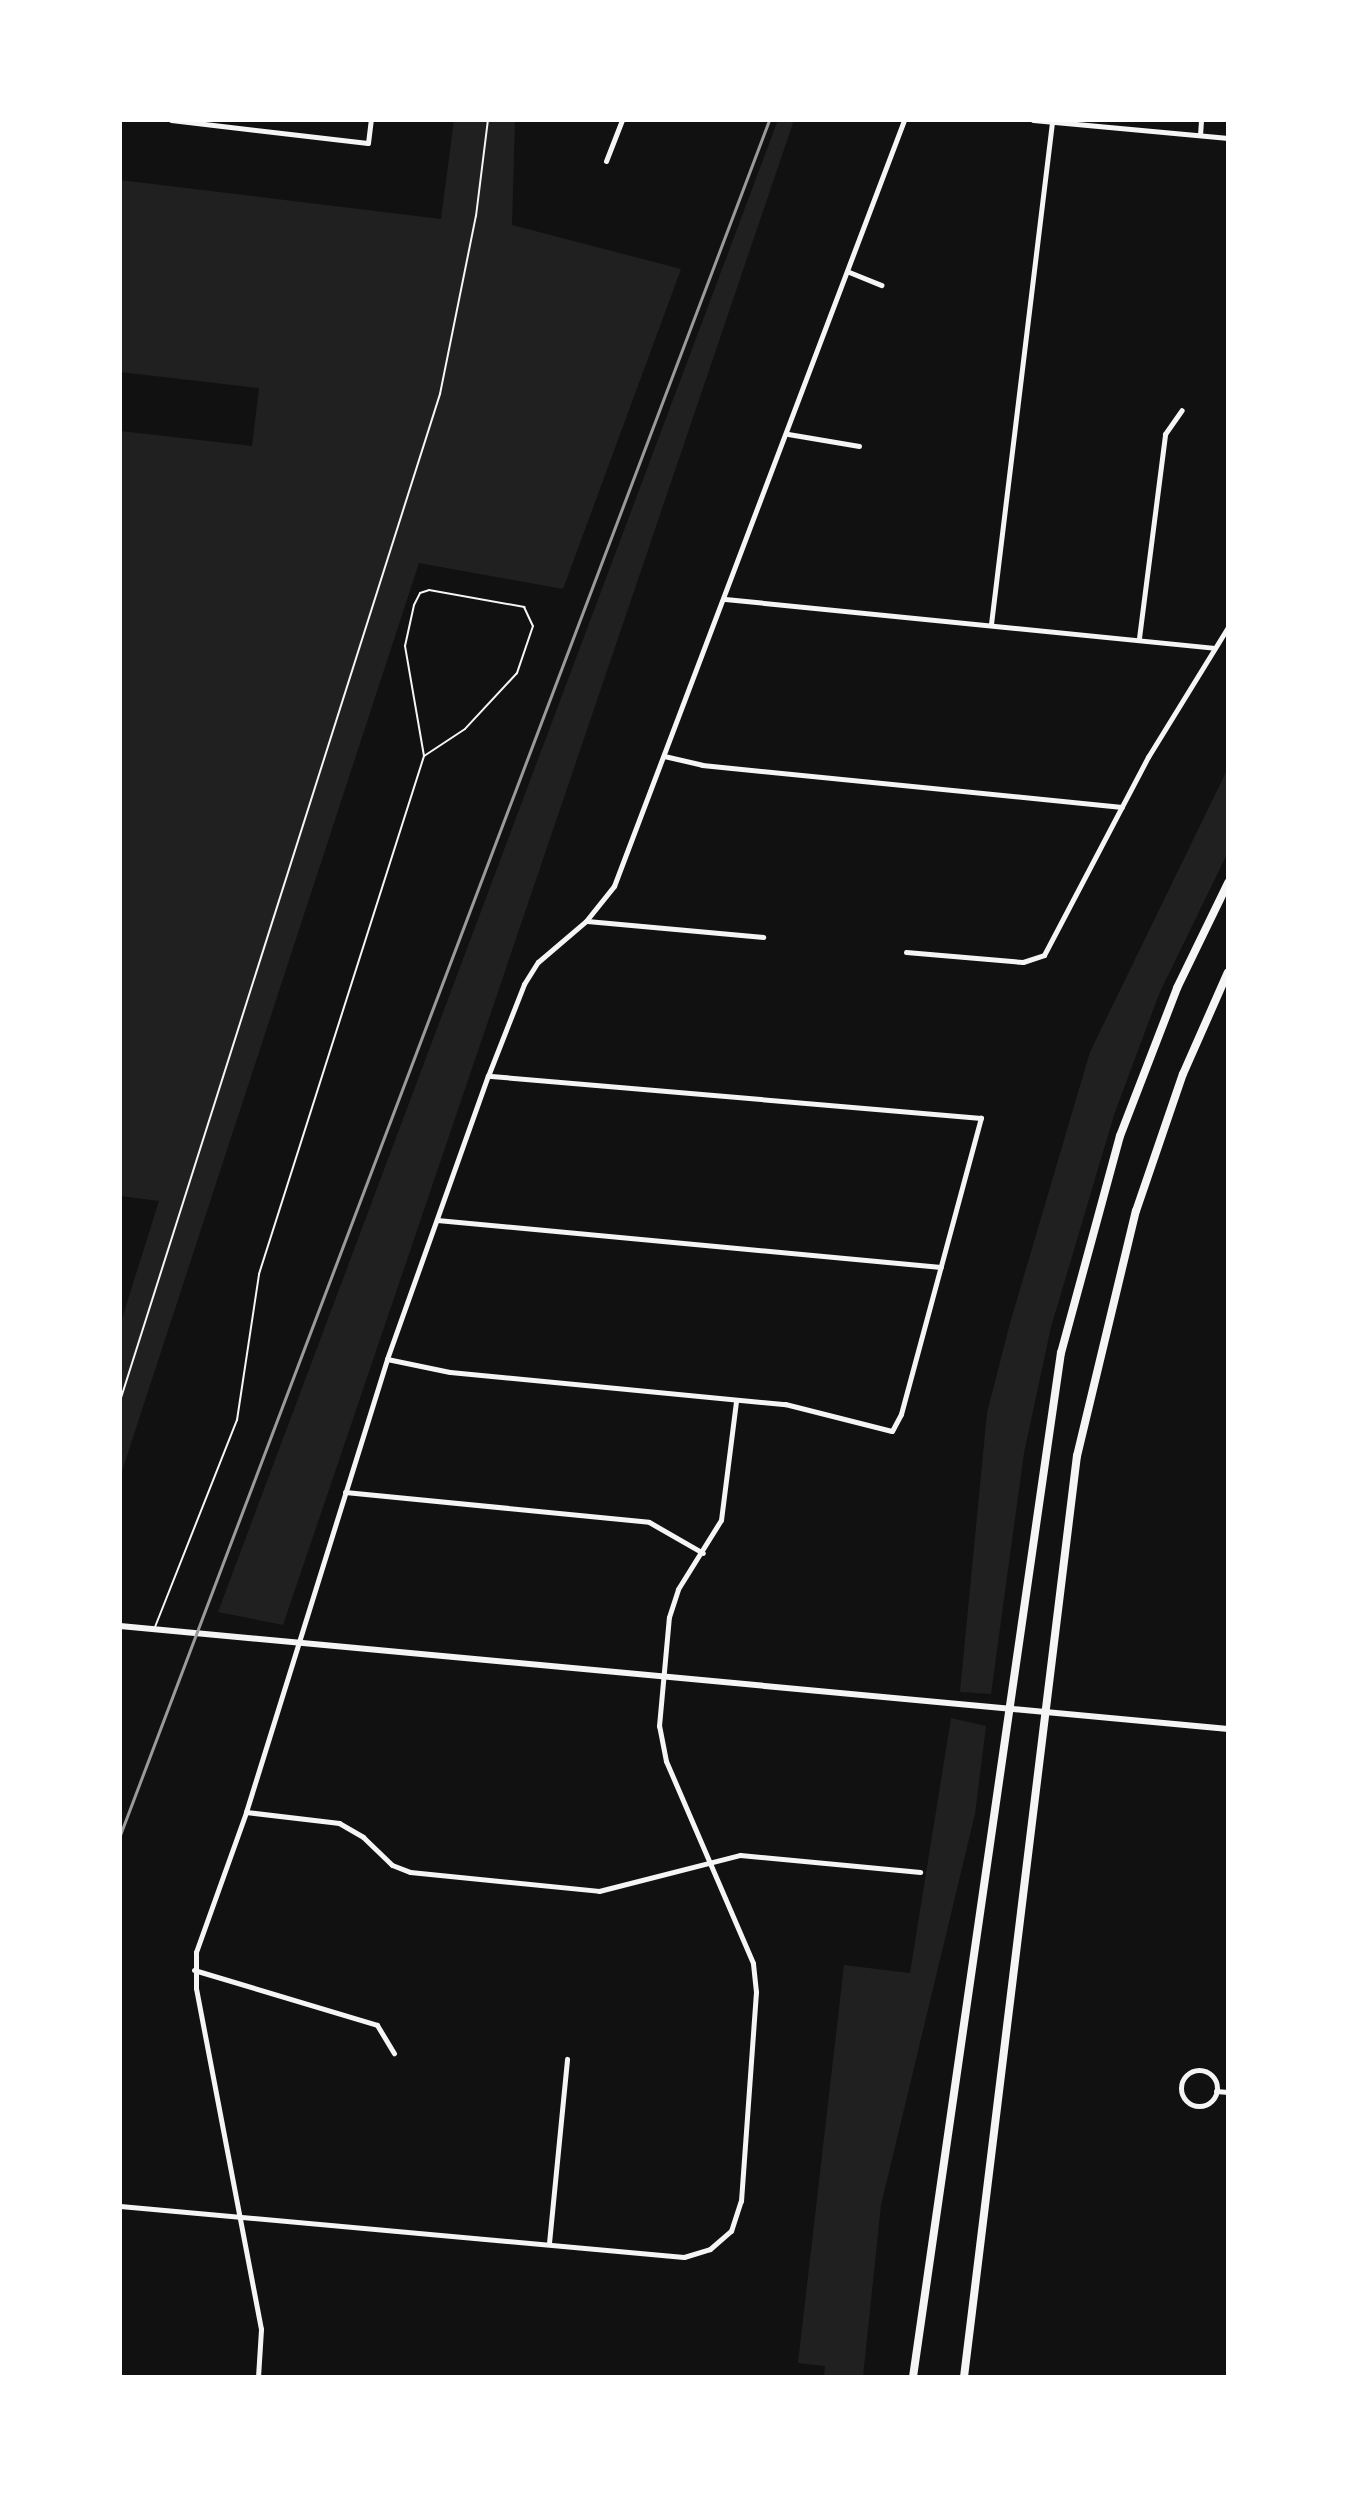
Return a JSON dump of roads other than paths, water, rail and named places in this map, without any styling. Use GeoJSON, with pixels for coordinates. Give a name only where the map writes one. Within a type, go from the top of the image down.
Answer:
{"type":"FeatureCollection","features":[{"type":"Feature","properties":{"kind":"highway"},"geometry":{"type":"LineString","coordinates":[[913,2377],[1005,1744],[1043,1449],[1078,1279],[1145,1065],[1228,883]]}},
{"type":"Feature","properties":{"kind":"highway"},"geometry":{"type":"LineString","coordinates":[[964,2377],[1038,1748],[1077,1456],[1114,1286],[1157,1146],[1228,972]]}},
{"type":"Feature","properties":{"kind":"street"},"geometry":{"type":"LineString","coordinates":[[171,122],[368,143],[371,120]]}},
{"type":"Feature","properties":{"kind":"street"},"geometry":{"type":"LineString","coordinates":[[606,161],[622,120]]}},
{"type":"Feature","properties":{"kind":"street"},"geometry":{"type":"LineString","coordinates":[[258,2377],[261,2329],[194,1970],[387,1359],[488,1076],[524,984],[538,962],[586,921],[614,886],[788,434],[904,120]]}},
{"type":"Feature","properties":{"kind":"street"},"geometry":{"type":"LineString","coordinates":[[1033,120],[1228,138]]}},
{"type":"Feature","properties":{"kind":"street"},"geometry":{"type":"LineString","coordinates":[[1200,135],[1201,120]]}},
{"type":"Feature","properties":{"kind":"street"},"geometry":{"type":"LineString","coordinates":[[991,624],[1052,122]]}},
{"type":"Feature","properties":{"kind":"street"},"geometry":{"type":"LineString","coordinates":[[849,272],[881,285]]}},
{"type":"Feature","properties":{"kind":"street"},"geometry":{"type":"LineString","coordinates":[[1139,638],[1165,434],[1182,410]]}},
{"type":"Feature","properties":{"kind":"street"},"geometry":{"type":"LineString","coordinates":[[788,434],[859,446]]}},
{"type":"Feature","properties":{"kind":"street"},"geometry":{"type":"LineString","coordinates":[[725,599],[1215,648]]}},
{"type":"Feature","properties":{"kind":"street"},"geometry":{"type":"LineString","coordinates":[[906,952],[1023,962],[1044,955],[1122,807],[1228,627]]}},
{"type":"Feature","properties":{"kind":"street"},"geometry":{"type":"LineString","coordinates":[[664,756],[702,765],[1122,807]]}},
{"type":"Feature","properties":{"kind":"street"},"geometry":{"type":"LineString","coordinates":[[586,921],[763,937]]}},
{"type":"Feature","properties":{"kind":"street"},"geometry":{"type":"LineString","coordinates":[[387,1359],[450,1372],[785,1404],[892,1431],[901,1414],[981,1118],[488,1076]]}},
{"type":"Feature","properties":{"kind":"street"},"geometry":{"type":"LineString","coordinates":[[437,1220],[941,1267]]}},
{"type":"Feature","properties":{"kind":"street"},"geometry":{"type":"LineString","coordinates":[[120,2206],[684,2257],[710,2249],[731,2231],[741,2201],[756,1992],[753,1963],[666,1761],[659,1726],[673,1603],[703,1553],[725,1502],[736,1401]]}},
{"type":"Feature","properties":{"kind":"street"},"geometry":{"type":"LineString","coordinates":[[345,1492],[649,1522],[703,1553]]}},
{"type":"Feature","properties":{"kind":"street"},"geometry":{"type":"LineString","coordinates":[[120,1626],[300,1640],[1228,1729]]}},
{"type":"Feature","properties":{"kind":"street"},"geometry":{"type":"LineString","coordinates":[[246,1812],[339,1823],[363,1837],[392,1865],[410,1872],[599,1891],[740,1855],[920,1872]]}},
{"type":"Feature","properties":{"kind":"street"},"geometry":{"type":"LineString","coordinates":[[194,1970],[377,2025],[394,2053]]}},
{"type":"Feature","properties":{"kind":"street"},"geometry":{"type":"LineString","coordinates":[[549,2243],[567,2059]]}},
{"type":"Feature","properties":{"kind":"street"},"geometry":{"type":"LineString","coordinates":[[1200,2070],[1214,2079],[1216,2091],[1212,2100],[1197,2106],[1183,2098],[1181,2087],[1189,2073],[1200,2070]]}},
{"type":"Feature","properties":{"kind":"street"},"geometry":{"type":"LineString","coordinates":[[1216,2091],[1228,2092]]}},
{"type":"Feature","properties":{"kind":"street"},"geometry":{"type":"LineString","coordinates":[[137,2377],[175,2377]]}},
{"type":"Feature","properties":{"kind":"lane"},"geometry":{"type":"LineString","coordinates":[[155,1628],[237,1420],[259,1274],[424,756],[405,646],[417,597],[429,590],[524,607],[533,626],[517,673],[465,729],[424,756]]}},
{"type":"Feature","properties":{"kind":"railway"},"geometry":{"type":"LineString","coordinates":[[120,1835],[769,120]]}}]}
